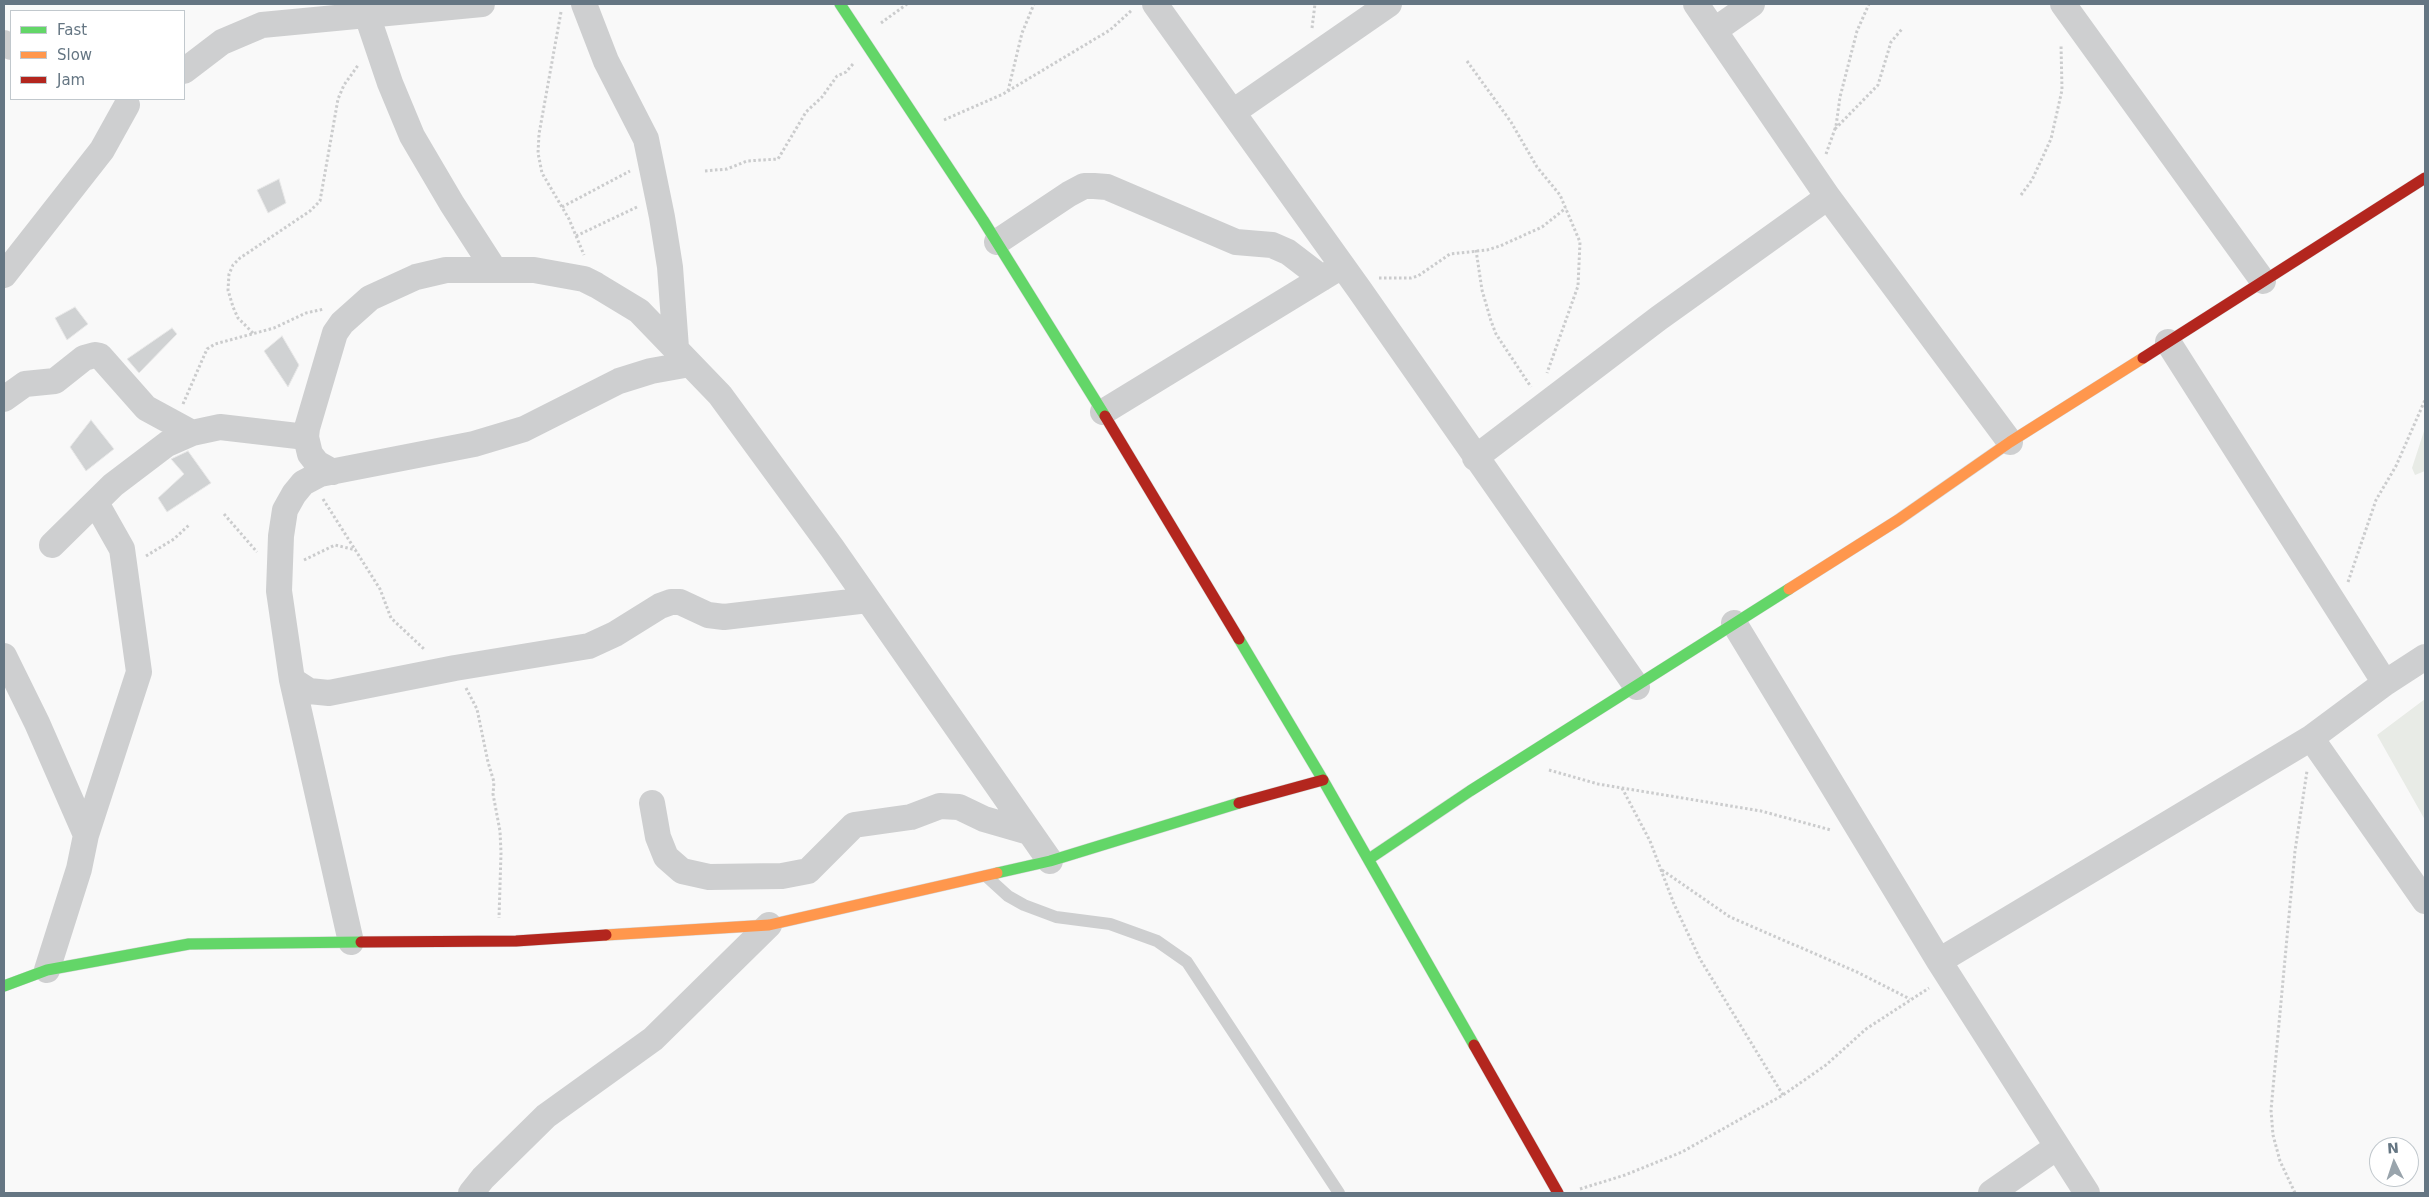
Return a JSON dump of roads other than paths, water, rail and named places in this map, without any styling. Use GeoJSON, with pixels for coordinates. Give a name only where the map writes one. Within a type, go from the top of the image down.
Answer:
{"type":"FeatureCollection","features":[{"type":"Feature","properties":{"kind":"street"},"geometry":{"type":"LineString","coordinates":[[185,70],[222,42],[262,25],[349,12],[482,4]]}},
{"type":"Feature","properties":{"kind":"street"},"geometry":{"type":"LineString","coordinates":[[584,4],[606,61],[646,139],[670,267],[683,356]]}},
{"type":"Feature","properties":{"kind":"street"},"geometry":{"type":"LineString","coordinates":[[840,4],[997,242],[1103,412],[1323,780],[1558,1193]]}},
{"type":"Feature","properties":{"kind":"street"},"geometry":{"type":"LineString","coordinates":[[1155,4],[1233,112],[1339,274],[1475,458],[1637,687]]}},
{"type":"Feature","properties":{"kind":"street"},"geometry":{"type":"LineString","coordinates":[[1233,112],[1389,4]]}},
{"type":"Feature","properties":{"kind":"street"},"geometry":{"type":"LineString","coordinates":[[1696,4],[1822,187],[2010,442]]}},
{"type":"Feature","properties":{"kind":"street"},"geometry":{"type":"LineString","coordinates":[[1715,30],[1752,4]]}},
{"type":"Feature","properties":{"kind":"street"},"geometry":{"type":"LineString","coordinates":[[2067,9],[2263,281]]}},
{"type":"Feature","properties":{"kind":"street"},"geometry":{"type":"LineString","coordinates":[[349,12],[377,46],[412,136],[452,204],[494,269]]}},
{"type":"Feature","properties":{"kind":"street"},"geometry":{"type":"LineString","coordinates":[[4,275],[102,150],[128,101]]}},
{"type":"Feature","properties":{"kind":"street"},"geometry":{"type":"LineString","coordinates":[[1369,859],[1517,762],[1898,520],[2010,442],[2425,178]]}},
{"type":"Feature","properties":{"kind":"street"},"geometry":{"type":"LineString","coordinates":[[997,242],[1084,186],[1106,187],[1236,242],[1272,245],[1339,274]]}},
{"type":"Feature","properties":{"kind":"street"},"geometry":{"type":"LineString","coordinates":[[1475,458],[1659,318],[1822,187]]}},
{"type":"Feature","properties":{"kind":"street"},"geometry":{"type":"LineString","coordinates":[[327,473],[310,454],[306,437],[335,333],[348,316],[370,298],[416,277],[446,270],[534,270],[584,278],[639,311],[720,395],[868,600],[1050,861]]}},
{"type":"Feature","properties":{"kind":"street"},"geometry":{"type":"LineString","coordinates":[[1103,412],[1339,274]]}},
{"type":"Feature","properties":{"kind":"street"},"geometry":{"type":"LineString","coordinates":[[2168,342],[2385,683]]}},
{"type":"Feature","properties":{"kind":"street"},"geometry":{"type":"LineString","coordinates":[[4,399],[25,384],[55,381],[84,358],[95,355],[100,356],[146,408],[183,428],[220,427],[306,437]]}},
{"type":"Feature","properties":{"kind":"street"},"geometry":{"type":"LineString","coordinates":[[351,942],[292,680],[279,591],[285,510],[303,483],[327,473],[474,444],[524,429],[619,380],[651,371],[683,356]]}},
{"type":"Feature","properties":{"kind":"street"},"geometry":{"type":"LineString","coordinates":[[52,545],[113,485],[167,444],[183,428]]}},
{"type":"Feature","properties":{"kind":"street"},"geometry":{"type":"LineString","coordinates":[[47,970],[73,892],[86,835],[139,672],[119,544],[96,503]]}},
{"type":"Feature","properties":{"kind":"street"},"geometry":{"type":"LineString","coordinates":[[292,680],[309,691],[329,694],[455,668],[589,646],[670,602],[680,602],[708,615],[724,616],[868,600]]}},
{"type":"Feature","properties":{"kind":"street"},"geometry":{"type":"LineString","coordinates":[[1734,623],[1944,969],[2087,1193]]}},
{"type":"Feature","properties":{"kind":"street"},"geometry":{"type":"LineString","coordinates":[[4,656],[37,723],[86,835]]}},
{"type":"Feature","properties":{"kind":"street"},"geometry":{"type":"LineString","coordinates":[[1944,969],[2315,743],[2385,683],[2425,657]]}},
{"type":"Feature","properties":{"kind":"street"},"geometry":{"type":"LineString","coordinates":[[2315,743],[2425,901]]}},
{"type":"Feature","properties":{"kind":"street"},"geometry":{"type":"LineString","coordinates":[[4,986],[47,970],[189,944],[498,942],[769,925],[1050,861],[1211,811],[1323,780]]}},
{"type":"Feature","properties":{"kind":"street"},"geometry":{"type":"LineString","coordinates":[[652,803],[658,837],[666,857],[682,870],[709,878],[782,876],[808,871],[854,825],[911,817],[940,806],[959,807],[984,820],[1029,832]]}},
{"type":"Feature","properties":{"kind":"street"},"geometry":{"type":"LineString","coordinates":[[471,1193],[483,1178],[546,1116],[653,1039],[769,925]]}},
{"type":"Feature","properties":{"kind":"street"},"geometry":{"type":"LineString","coordinates":[[1991,1193],[2057,1147]]}},
{"type":"Feature","properties":{"kind":"lane"},"geometry":{"type":"LineString","coordinates":[[986,876],[1008,896],[1024,905],[1056,917],[1110,924],[1157,941],[1187,962],[1339,1193]]}},
{"type":"Feature","properties":{"kind":"lane"},"geometry":{"type":"LineString","coordinates":[[1328,1193],[1330,1179]]}}]}
